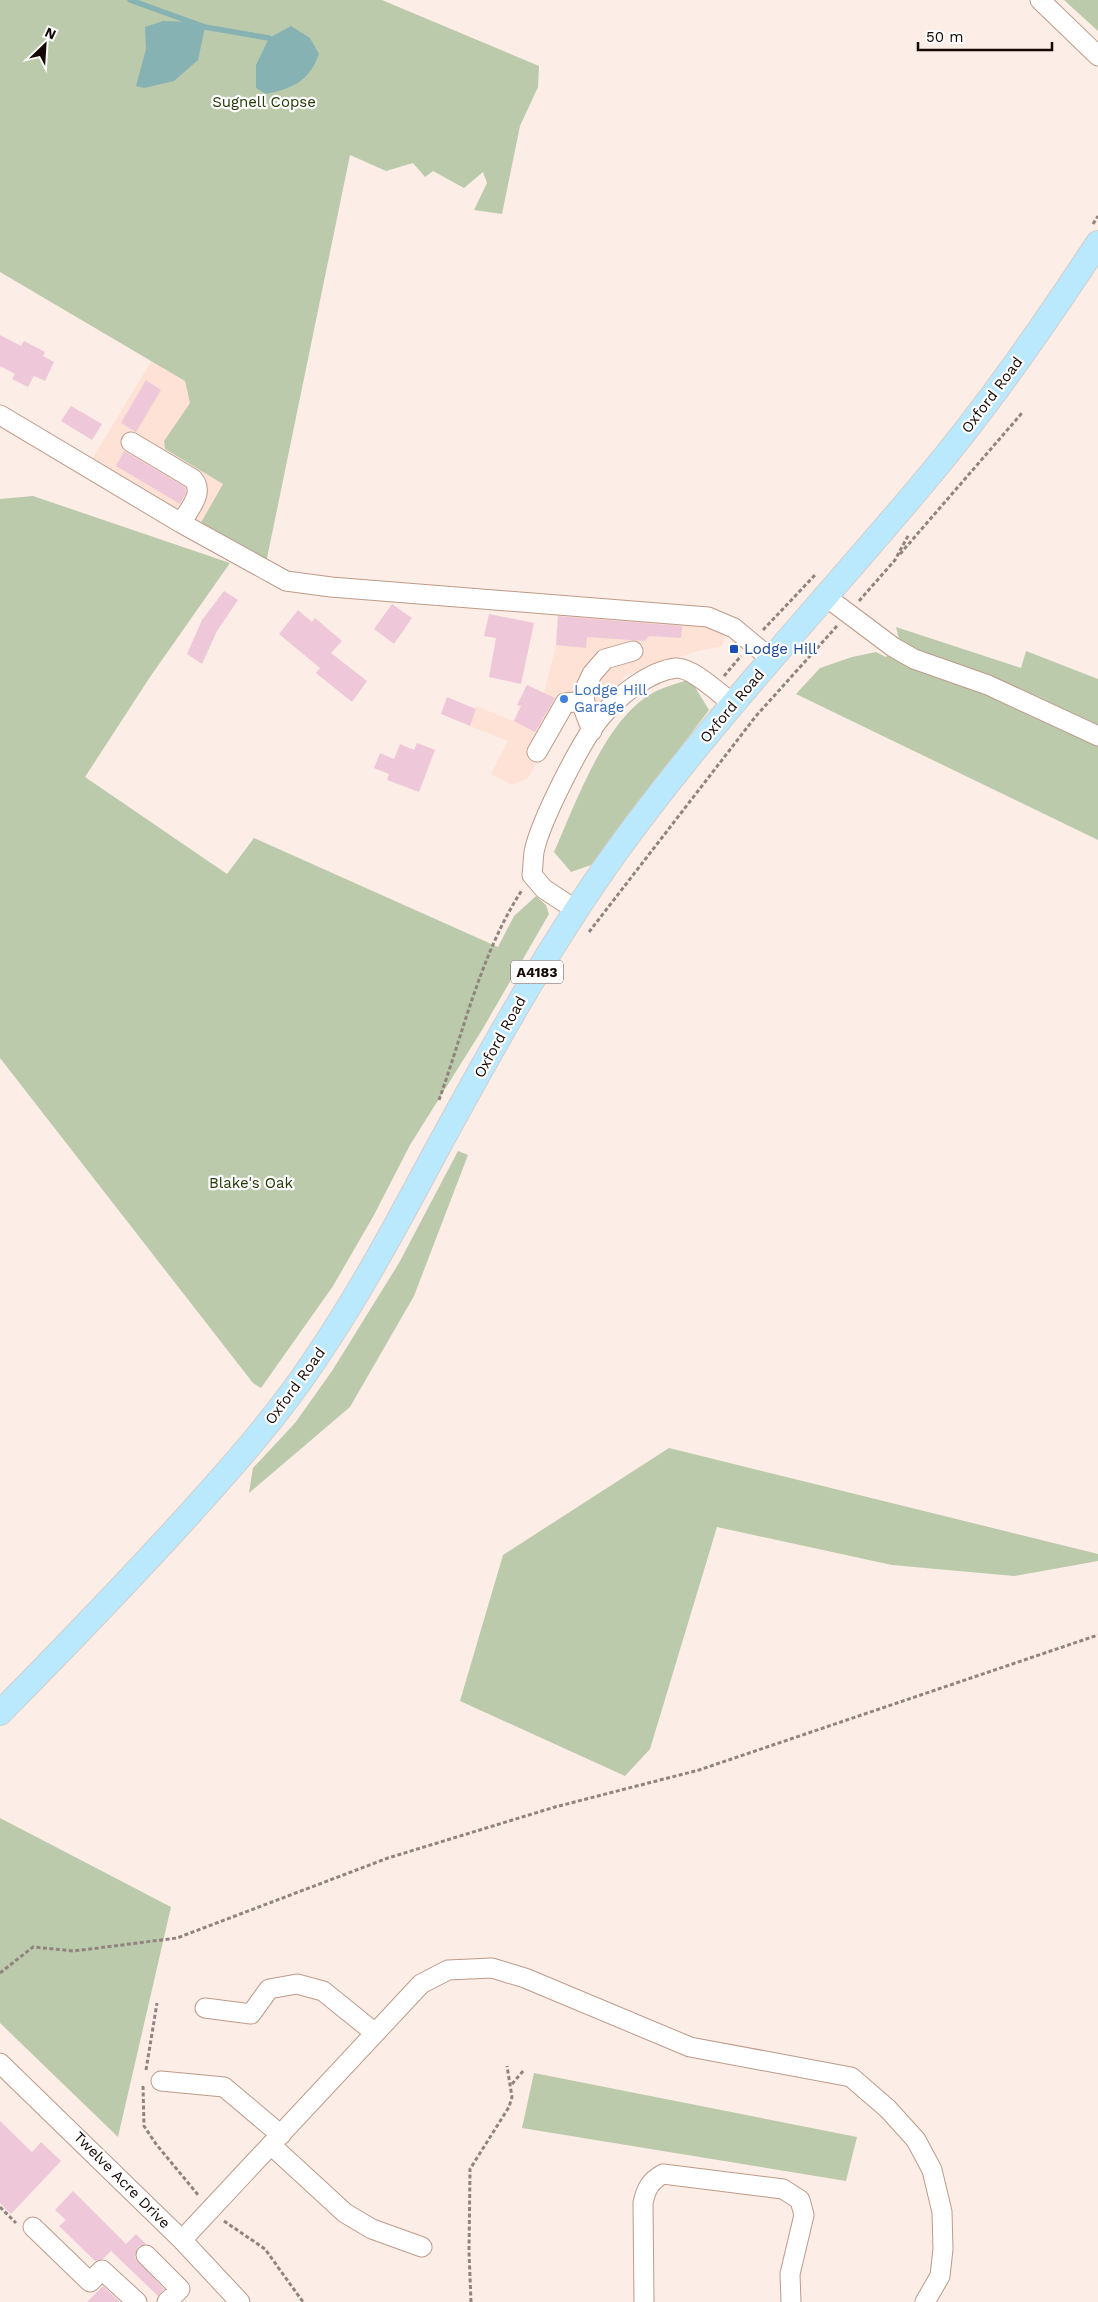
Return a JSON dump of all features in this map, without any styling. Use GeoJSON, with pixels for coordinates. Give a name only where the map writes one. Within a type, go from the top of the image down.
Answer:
{"type":"FeatureCollection","features":[{"type":"Feature","properties":{"kind":"main road","name":"Oxford Road"},"geometry":{"type":"LineString","coordinates":[[0,1712],[138,1570],[242,1456],[279,1411],[315,1361],[357,1293],[521,999],[576,910],[618,850],[733,704],[926,480],[982,410],[1053,312],[1098,243]]}},
{"type":"Feature","properties":{"kind":"street"},"geometry":{"type":"LineString","coordinates":[[1040,0],[1098,56]]}},
{"type":"Feature","properties":{"kind":"street"},"geometry":{"type":"LineString","coordinates":[[0,415],[181,523],[286,580],[331,587],[708,617],[758,637],[771,659]]}},
{"type":"Feature","properties":{"kind":"street"},"geometry":{"type":"LineString","coordinates":[[131,442],[193,478],[198,484],[197,496],[181,523]]}},
{"type":"Feature","properties":{"kind":"street"},"geometry":{"type":"LineString","coordinates":[[825,596],[893,648],[914,659],[988,685],[1098,736]]}},
{"type":"Feature","properties":{"kind":"street"},"geometry":{"type":"LineString","coordinates":[[592,731],[584,710],[585,688],[596,668],[605,660],[633,651]]}},
{"type":"Feature","properties":{"kind":"street"},"geometry":{"type":"LineString","coordinates":[[576,910],[544,889],[532,875],[534,852],[542,828],[578,753],[600,717],[620,697],[645,679],[677,668],[695,674],[733,704]]}},
{"type":"Feature","properties":{"kind":"street"},"geometry":{"type":"LineString","coordinates":[[537,752],[565,704],[584,701]]}},
{"type":"Feature","properties":{"kind":"street"},"geometry":{"type":"LineString","coordinates":[[182,2240],[420,1984],[448,1970],[492,1968],[525,1978],[690,2047],[850,2077],[888,2109],[916,2140],[932,2170],[942,2212],[943,2249],[940,2276],[925,2302]]}},
{"type":"Feature","properties":{"kind":"street"},"geometry":{"type":"LineString","coordinates":[[205,2008],[251,2014],[269,1989],[297,1984],[323,1992],[375,2033]]}},
{"type":"Feature","properties":{"kind":"street","name":"Twelve Acre Drive"},"geometry":{"type":"LineString","coordinates":[[0,2062],[182,2240],[240,2302]]}},
{"type":"Feature","properties":{"kind":"street"},"geometry":{"type":"LineString","coordinates":[[161,2081],[224,2087],[345,2213],[372,2229],[422,2247]]}},
{"type":"Feature","properties":{"kind":"street"},"geometry":{"type":"LineString","coordinates":[[644,2302],[643,2203],[646,2191],[653,2179],[663,2174],[783,2189],[800,2200],[804,2215],[790,2274],[791,2302]]}},
{"type":"Feature","properties":{"kind":"street"},"geometry":{"type":"LineString","coordinates":[[33,2228],[90,2282],[102,2270],[137,2302]]}},
{"type":"Feature","properties":{"kind":"street"},"geometry":{"type":"LineString","coordinates":[[146,2255],[180,2289],[167,2302]]}},
{"type":"Feature","properties":{"kind":"path"},"geometry":{"type":"LineString","coordinates":[[895,560],[1022,413]]}},
{"type":"Feature","properties":{"kind":"path"},"geometry":{"type":"LineString","coordinates":[[848,614],[876,581]]}},
{"type":"Feature","properties":{"kind":"path"},"geometry":{"type":"LineString","coordinates":[[713,688],[758,637]]}},
{"type":"Feature","properties":{"kind":"path"},"geometry":{"type":"LineString","coordinates":[[438,1102],[459,1038],[506,916],[532,875]]}},
{"type":"Feature","properties":{"kind":"path"},"geometry":{"type":"LineString","coordinates":[[0,1974],[33,1947],[74,1951],[177,1938],[388,1858],[555,1807],[699,1770],[1098,1635]]}},
{"type":"Feature","properties":{"kind":"path"},"geometry":{"type":"LineString","coordinates":[[158,2002],[142,2095],[144,2126],[156,2144],[211,2210],[265,2249],[303,2302]]}},
{"type":"Feature","properties":{"kind":"path"},"geometry":{"type":"LineString","coordinates":[[471,2302],[469,2252],[470,2169],[509,2107],[512,2097],[512,2084],[507,2066]]}},
{"type":"Feature","properties":{"kind":"path"},"geometry":{"type":"LineString","coordinates":[[512,2084],[524,2070]]}},
{"type":"Feature","properties":{"kind":"shaded area"},"geometry":{"type":"Polygon","coordinates":[[[152,360],[185,381],[190,403],[164,441],[165,449],[223,484],[199,526],[91,461],[152,360]]]}},
{"type":"Feature","properties":{"kind":"shaded area","name":"Lodge Hill Garage"},"geometry":{"type":"Polygon","coordinates":[[[558,610],[701,622],[725,631],[722,646],[694,652],[626,675],[580,734],[574,714],[563,718],[528,778],[512,785],[491,774],[508,741],[470,726],[476,706],[513,721],[521,706],[517,705],[527,685],[544,693],[556,645],[558,610]]]}},
{"type":"Feature","properties":{"kind":"green space","name":"Sugnell Copse"},"geometry":{"type":"Polygon","coordinates":[[[0,0],[382,0],[539,66],[538,87],[520,126],[502,214],[474,210],[487,183],[483,172],[464,188],[433,171],[425,177],[413,163],[386,171],[350,155],[266,563],[199,526],[223,484],[165,449],[164,441],[190,403],[185,381],[0,272],[0,0]]]}},
{"type":"Feature","properties":{"kind":"green space"},"geometry":{"type":"Polygon","coordinates":[[[1064,0],[1098,0],[1098,31],[1064,0]]]}},
{"type":"Feature","properties":{"kind":"green space","name":"Blake's Oak"},"geometry":{"type":"Polygon","coordinates":[[[33,496],[230,563],[150,677],[85,777],[227,874],[254,838],[498,947],[514,916],[536,896],[546,905],[549,914],[482,1030],[410,1145],[374,1215],[333,1286],[261,1388],[253,1383],[0,1058],[0,499],[33,496]]]}},
{"type":"Feature","properties":{"kind":"green space"},"geometry":{"type":"Polygon","coordinates":[[[896,627],[1021,668],[1026,651],[1098,679],[1098,840],[796,694],[820,668],[852,657],[876,652],[886,657],[899,639],[896,627]]]}},
{"type":"Feature","properties":{"kind":"green space"},"geometry":{"type":"Polygon","coordinates":[[[690,679],[709,710],[591,865],[571,872],[554,852],[582,788],[606,743],[619,723],[634,706],[665,687],[690,679]]]}},
{"type":"Feature","properties":{"kind":"green space"},"geometry":{"type":"Polygon","coordinates":[[[458,1151],[468,1155],[414,1296],[350,1407],[249,1493],[253,1468],[295,1423],[332,1371],[399,1263],[458,1151]]]}},
{"type":"Feature","properties":{"kind":"green space"},"geometry":{"type":"Polygon","coordinates":[[[669,1448],[1098,1554],[1098,1561],[1014,1576],[892,1565],[717,1527],[650,1749],[625,1776],[460,1701],[503,1555],[669,1448]]]}},
{"type":"Feature","properties":{"kind":"green space"},"geometry":{"type":"Polygon","coordinates":[[[0,1818],[171,1907],[118,2137],[0,2023],[0,1818]]]}},
{"type":"Feature","properties":{"kind":"green space"},"geometry":{"type":"Polygon","coordinates":[[[534,2073],[857,2137],[846,2181],[522,2128],[534,2073]]]}},
{"type":"Feature","properties":{"kind":"water"},"geometry":{"type":"Polygon","coordinates":[[[163,21],[194,22],[205,27],[198,60],[174,81],[144,88],[136,86],[146,49],[145,27],[163,21]]]}},
{"type":"Feature","properties":{"kind":"water"},"geometry":{"type":"Polygon","coordinates":[[[291,26],[310,38],[319,54],[310,71],[299,82],[285,89],[266,94],[256,88],[256,65],[269,38],[291,26]]]}},
{"type":"Feature","properties":{"kind":"building"},"geometry":{"type":"Polygon","coordinates":[[[0,335],[21,346],[24,341],[45,352],[43,356],[54,362],[45,381],[34,376],[28,387],[12,379],[15,374],[0,366],[0,335]]]}},
{"type":"Feature","properties":{"kind":"building"},"geometry":{"type":"Polygon","coordinates":[[[146,380],[161,390],[136,432],[121,423],[146,380]]]}},
{"type":"Feature","properties":{"kind":"building"},"geometry":{"type":"Polygon","coordinates":[[[71,406],[102,424],[92,440],[61,421],[71,406]]]}},
{"type":"Feature","properties":{"kind":"building"},"geometry":{"type":"Polygon","coordinates":[[[124,451],[185,487],[186,493],[180,504],[116,466],[124,451]]]}},
{"type":"Feature","properties":{"kind":"building"},"geometry":{"type":"Polygon","coordinates":[[[224,591],[238,600],[217,631],[202,664],[187,654],[202,620],[224,591]]]}},
{"type":"Feature","properties":{"kind":"building"},"geometry":{"type":"Polygon","coordinates":[[[392,604],[412,618],[394,644],[374,629],[392,604]]]}},
{"type":"Feature","properties":{"kind":"building"},"geometry":{"type":"Polygon","coordinates":[[[298,610],[312,622],[315,618],[342,641],[331,653],[367,681],[352,702],[316,673],[320,668],[279,634],[298,610]]]}},
{"type":"Feature","properties":{"kind":"building"},"geometry":{"type":"Polygon","coordinates":[[[489,614],[534,623],[521,684],[489,677],[496,638],[484,636],[489,614]]]}},
{"type":"Feature","properties":{"kind":"building"},"geometry":{"type":"Polygon","coordinates":[[[558,616],[682,626],[681,638],[649,636],[645,641],[587,637],[586,648],[556,645],[558,616]]]}},
{"type":"Feature","properties":{"kind":"building"},"geometry":{"type":"Polygon","coordinates":[[[527,685],[555,698],[535,732],[514,721],[521,706],[517,705],[527,685]]]}},
{"type":"Feature","properties":{"kind":"building"},"geometry":{"type":"Polygon","coordinates":[[[447,697],[476,709],[470,726],[441,714],[447,697]]]}},
{"type":"Feature","properties":{"kind":"building"},"geometry":{"type":"Polygon","coordinates":[[[417,743],[435,750],[419,792],[387,780],[389,774],[374,768],[380,753],[394,759],[400,744],[414,750],[417,743]]]}},
{"type":"Feature","properties":{"kind":"building"},"geometry":{"type":"Polygon","coordinates":[[[0,2121],[32,2152],[41,2142],[61,2161],[11,2214],[0,2203],[0,2121]]]}},
{"type":"Feature","properties":{"kind":"building"},"geometry":{"type":"Polygon","coordinates":[[[73,2191],[126,2244],[136,2234],[146,2244],[138,2247],[135,2257],[164,2289],[158,2296],[111,2251],[103,2259],[95,2261],[59,2226],[66,2220],[55,2210],[73,2191]]]}},
{"type":"Feature","properties":{"kind":"building"},"geometry":{"type":"Polygon","coordinates":[[[103,2286],[120,2302],[87,2302],[103,2286]]]}},
{"type":"Feature","properties":{"kind":"waterway"},"geometry":{"type":"LineString","coordinates":[[130,0],[205,27],[269,38]]}},
{"type":"Feature","properties":{"kind":"place","name":"Lodge Hill"},"geometry":{"type":"Point","coordinates":[734,649]}},
{"type":"Feature","properties":{"kind":"place","name":"Lodge Hill Garage"},"geometry":{"type":"Point","coordinates":[564,699]}}]}
